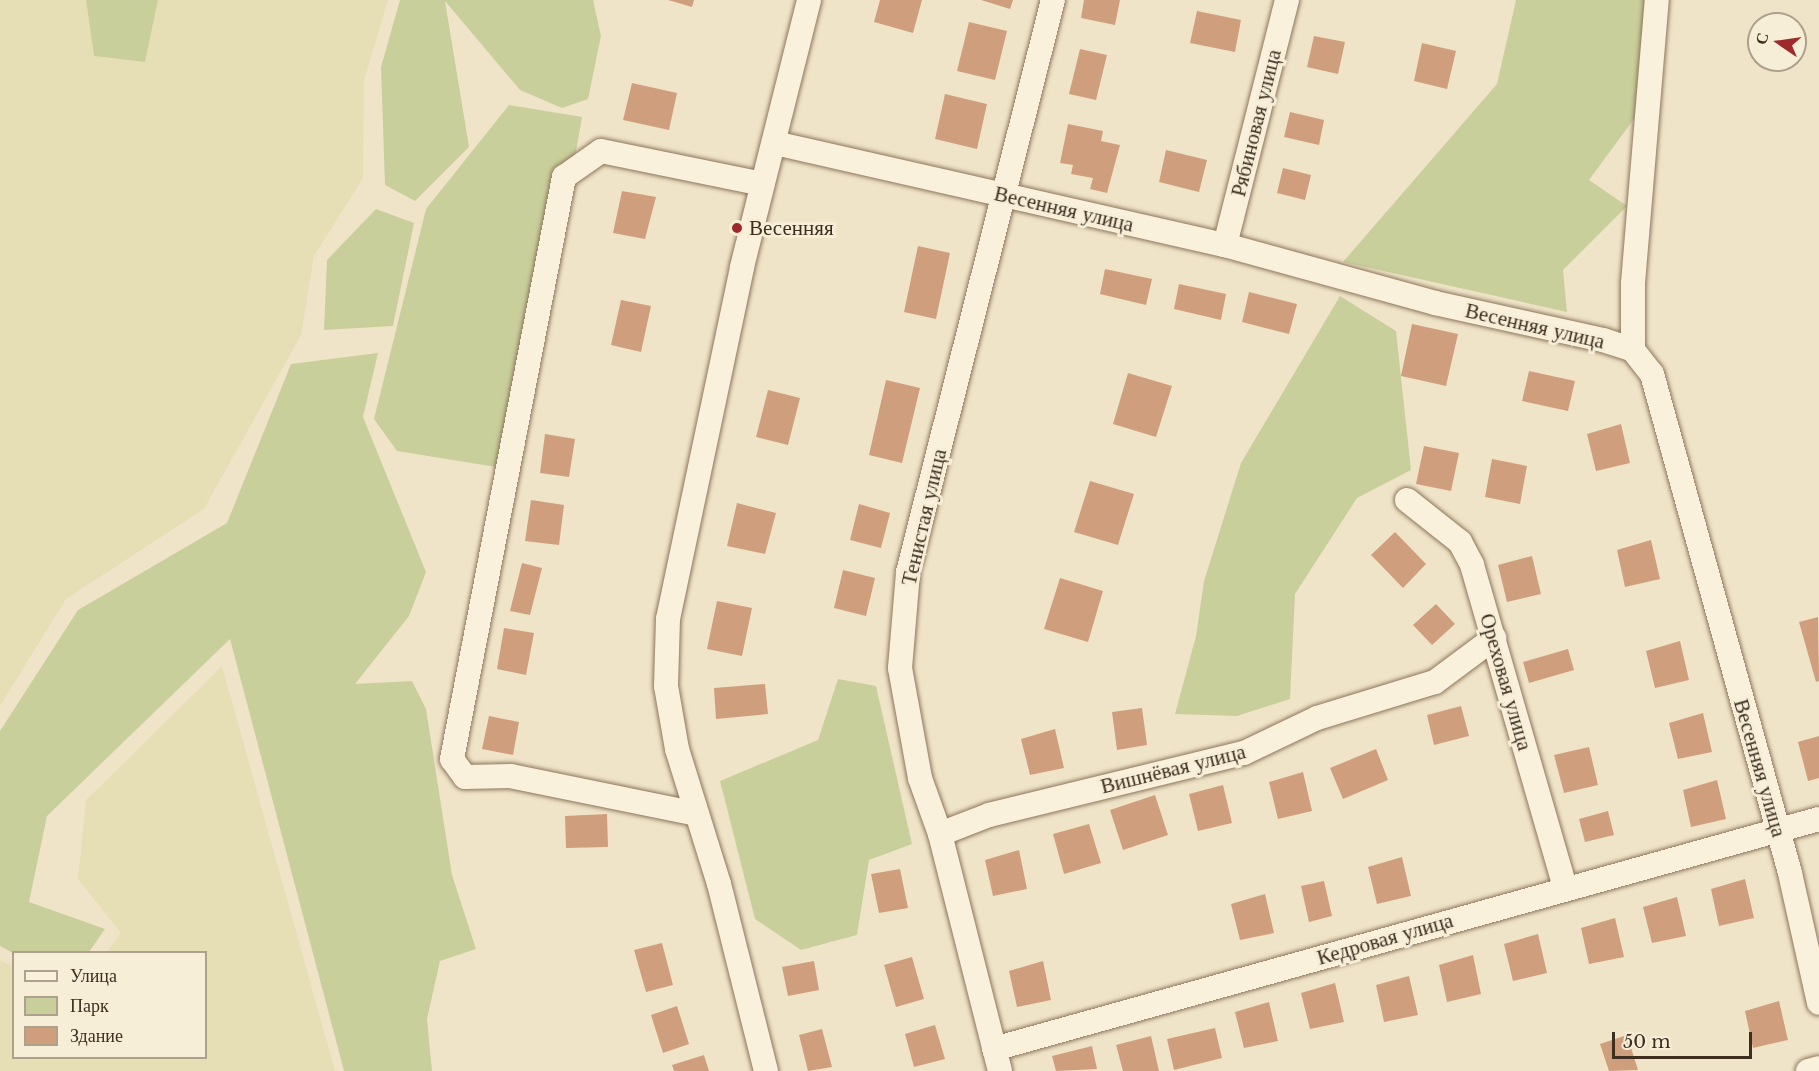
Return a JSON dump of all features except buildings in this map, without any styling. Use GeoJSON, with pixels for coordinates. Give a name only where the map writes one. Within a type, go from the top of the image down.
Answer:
{"type":"FeatureCollection","features":[{"type":"Feature","properties":{"kind":"street"},"geometry":{"type":"LineString","coordinates":[[766,1071],[697,814],[677,749],[666,686],[668,619],[763,184],[775,143],[808,0]]}},
{"type":"Feature","properties":{"kind":"street","name":"Тенистая улица"},"geometry":{"type":"LineString","coordinates":[[997,1060],[940,834],[920,778],[900,668],[908,572],[1053,0]]}},
{"type":"Feature","properties":{"kind":"street","name":"Рябиновая улица"},"geometry":{"type":"LineString","coordinates":[[1225,245],[1287,0]]}},
{"type":"Feature","properties":{"kind":"street"},"geometry":{"type":"LineString","coordinates":[[1633,350],[1634,284],[1657,0]]}},
{"type":"Feature","properties":{"kind":"street","name":"Весенняя улица"},"geometry":{"type":"LineString","coordinates":[[775,143],[1225,245],[1435,303],[1633,350],[1652,374],[1776,829],[1819,1004]]}},
{"type":"Feature","properties":{"kind":"street"},"geometry":{"type":"LineString","coordinates":[[697,814],[511,776],[465,777],[452,759],[564,177],[601,152],[763,184]]}},
{"type":"Feature","properties":{"kind":"street","name":"Ореховая улица"},"geometry":{"type":"LineString","coordinates":[[1407,500],[1460,542],[1472,565],[1565,888]]}},
{"type":"Feature","properties":{"kind":"street","name":"Вишнёвая улица"},"geometry":{"type":"LineString","coordinates":[[940,834],[989,815],[1244,753],[1317,718],[1435,682],[1494,638]]}},
{"type":"Feature","properties":{"kind":"street","name":"Кедровая улица"},"geometry":{"type":"LineString","coordinates":[[997,1060],[1565,888],[1819,819]]}},
{"type":"Feature","properties":{"kind":"street"},"geometry":{"type":"LineString","coordinates":[[1808,1071],[1819,1068]]}},
{"type":"Feature","properties":{"kind":"shaded area"},"geometry":{"type":"Polygon","coordinates":[[[0,0],[86,0],[94,56],[145,62],[158,0],[388,0],[364,81],[363,178],[314,256],[301,335],[204,509],[66,599],[0,706],[0,0]]]}},
{"type":"Feature","properties":{"kind":"shaded area"},"geometry":{"type":"Polygon","coordinates":[[[222,666],[335,1071],[0,1071],[0,960],[12,966],[12,1059],[207,1059],[207,951],[108,951],[121,933],[78,879],[86,800],[222,666]]]}},
{"type":"Feature","properties":{"kind":"green space"},"geometry":{"type":"Polygon","coordinates":[[[86,0],[158,0],[145,62],[94,56],[86,0]]]}},
{"type":"Feature","properties":{"kind":"green space"},"geometry":{"type":"Polygon","coordinates":[[[400,0],[593,0],[601,36],[588,99],[562,108],[520,90],[445,1],[469,147],[415,201],[385,185],[381,67],[400,0]]]}},
{"type":"Feature","properties":{"kind":"green space"},"geometry":{"type":"Polygon","coordinates":[[[1516,0],[1648,0],[1642,108],[1589,180],[1627,206],[1563,270],[1567,312],[1343,262],[1497,84],[1516,0]]]}},
{"type":"Feature","properties":{"kind":"green space"},"geometry":{"type":"Polygon","coordinates":[[[509,105],[582,117],[520,471],[397,451],[374,419],[426,209],[509,105]]]}},
{"type":"Feature","properties":{"kind":"green space"},"geometry":{"type":"Polygon","coordinates":[[[376,209],[414,223],[393,326],[324,330],[327,260],[376,209]]]}},
{"type":"Feature","properties":{"kind":"green space"},"geometry":{"type":"Polygon","coordinates":[[[1340,296],[1396,331],[1411,470],[1357,498],[1295,594],[1290,699],[1237,716],[1175,714],[1196,636],[1204,581],[1241,463],[1340,296]]]}},
{"type":"Feature","properties":{"kind":"green space"},"geometry":{"type":"Polygon","coordinates":[[[378,353],[363,417],[426,572],[409,616],[355,684],[412,681],[426,709],[452,875],[476,949],[440,961],[427,1019],[432,1071],[344,1071],[230,639],[47,816],[29,902],[105,929],[90,951],[12,952],[0,946],[0,731],[78,610],[227,523],[291,364],[378,353]]]}},
{"type":"Feature","properties":{"kind":"green space"},"geometry":{"type":"Polygon","coordinates":[[[838,679],[876,686],[912,844],[869,860],[857,935],[801,950],[755,919],[720,781],[818,740],[838,679]]]}},
{"type":"Feature","properties":{"kind":"place","name":"Весенняя"},"geometry":{"type":"Point","coordinates":[737,228]}}]}
